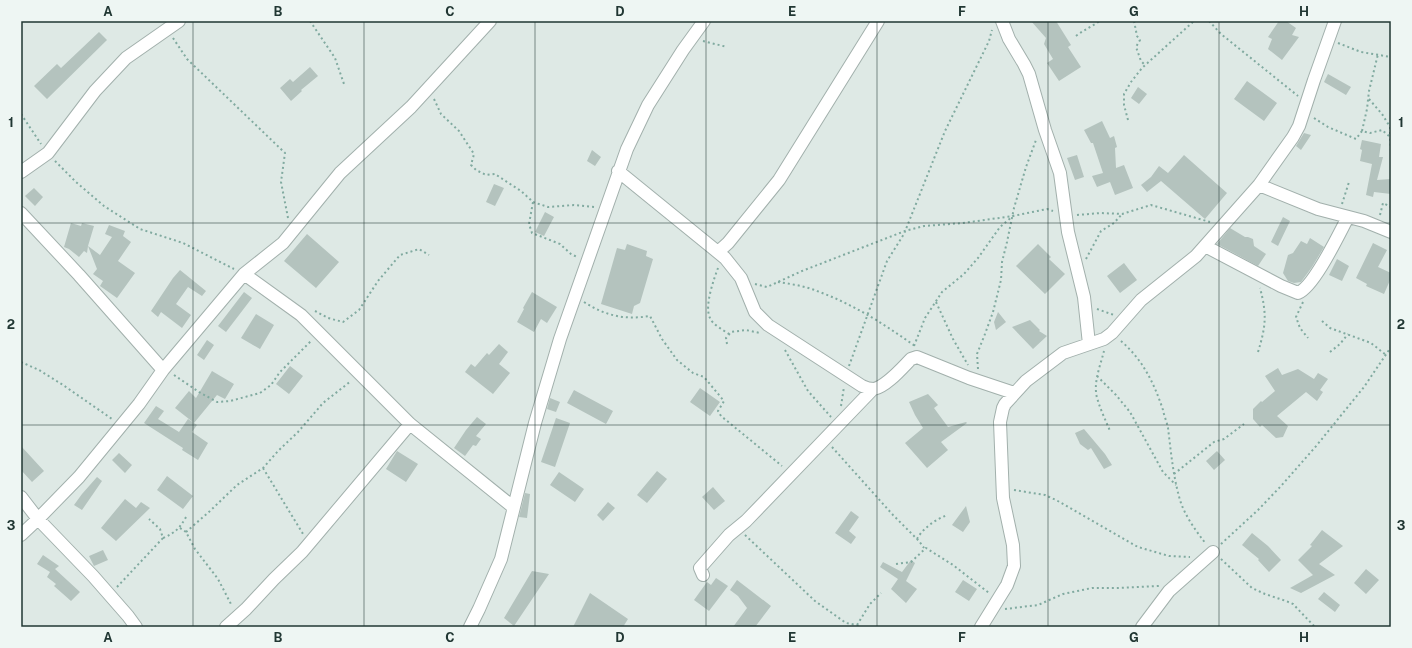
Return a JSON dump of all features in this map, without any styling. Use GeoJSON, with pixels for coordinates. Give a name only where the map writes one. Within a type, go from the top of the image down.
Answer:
{"type":"FeatureCollection","features":[{"type":"Feature","properties":{"kind":"street"},"geometry":{"type":"LineString","coordinates":[[21,172],[48,153],[95,91],[126,58],[179,21]]}},
{"type":"Feature","properties":{"kind":"street"},"geometry":{"type":"LineString","coordinates":[[21,535],[78,476],[139,404],[163,370],[244,274],[283,243],[340,173],[411,107],[490,21]]}},
{"type":"Feature","properties":{"kind":"street"},"geometry":{"type":"LineString","coordinates":[[470,627],[500,559],[537,416],[560,339],[618,171],[648,105],[683,50],[704,21]]}},
{"type":"Feature","properties":{"kind":"street"},"geometry":{"type":"LineString","coordinates":[[719,253],[779,180],[878,21]]}},
{"type":"Feature","properties":{"kind":"street"},"geometry":{"type":"LineString","coordinates":[[982,627],[1007,585],[1015,560],[1003,498],[1000,422],[1003,408],[1014,393],[1026,381],[1063,353],[1104,339],[1111,334],[1141,300],[1164,280],[1188,263],[1205,246],[1259,185],[1293,137],[1299,126],[1335,21]]}},
{"type":"Feature","properties":{"kind":"street"},"geometry":{"type":"LineString","coordinates":[[998,24],[1009,39],[1029,74],[1060,173],[1066,215],[1086,308],[1089,344]]}},
{"type":"Feature","properties":{"kind":"street"},"geometry":{"type":"LineString","coordinates":[[618,171],[726,258],[741,278],[754,312],[768,325],[862,386],[873,389]]}},
{"type":"Feature","properties":{"kind":"street"},"geometry":{"type":"LineString","coordinates":[[1259,185],[1318,209],[1364,221],[1391,232]]}},
{"type":"Feature","properties":{"kind":"street"},"geometry":{"type":"LineString","coordinates":[[21,213],[79,275],[163,370]]}},
{"type":"Feature","properties":{"kind":"street"},"geometry":{"type":"LineString","coordinates":[[1205,246],[1298,293],[1303,291],[1309,284],[1326,258],[1343,215]]}},
{"type":"Feature","properties":{"kind":"street"},"geometry":{"type":"LineString","coordinates":[[244,274],[301,315],[318,334],[410,424],[513,507]]}},
{"type":"Feature","properties":{"kind":"street"},"geometry":{"type":"LineString","coordinates":[[703,575],[700,568],[729,535],[746,521],[873,389],[885,384],[911,359],[917,357],[922,358],[982,383],[1014,393]]}},
{"type":"Feature","properties":{"kind":"street"},"geometry":{"type":"LineString","coordinates":[[226,627],[310,543],[410,424]]}},
{"type":"Feature","properties":{"kind":"street"},"geometry":{"type":"LineString","coordinates":[[21,497],[38,519],[109,594],[136,627]]}},
{"type":"Feature","properties":{"kind":"street"},"geometry":{"type":"LineString","coordinates":[[1142,627],[1170,591],[1208,556]]}},
{"type":"Feature","properties":{"kind":"path"},"geometry":{"type":"LineString","coordinates":[[310,21],[335,58],[344,84]]}},
{"type":"Feature","properties":{"kind":"path"},"geometry":{"type":"LineString","coordinates":[[1076,36],[1086,28],[1093,26],[1100,21]]}},
{"type":"Feature","properties":{"kind":"path"},"geometry":{"type":"LineString","coordinates":[[1134,21],[1137,36],[1140,40],[1136,47],[1141,61],[1145,65]]}},
{"type":"Feature","properties":{"kind":"path"},"geometry":{"type":"LineString","coordinates":[[1128,120],[1124,105],[1124,94],[1131,82],[1145,65],[1194,21]]}},
{"type":"Feature","properties":{"kind":"path"},"geometry":{"type":"LineString","coordinates":[[1209,21],[1221,34],[1306,106],[1318,122],[1356,139],[1362,131],[1368,109],[1369,91],[1378,54]]}},
{"type":"Feature","properties":{"kind":"path"},"geometry":{"type":"LineString","coordinates":[[837,426],[846,376],[867,315],[888,261],[905,231],[945,131],[998,24]]}},
{"type":"Feature","properties":{"kind":"path"},"geometry":{"type":"LineString","coordinates":[[171,34],[187,59],[285,153],[281,182],[290,233]]}},
{"type":"Feature","properties":{"kind":"path"},"geometry":{"type":"LineString","coordinates":[[693,37],[706,43],[727,47]]}},
{"type":"Feature","properties":{"kind":"path"},"geometry":{"type":"LineString","coordinates":[[1329,37],[1343,46],[1361,52],[1391,57]]}},
{"type":"Feature","properties":{"kind":"path"},"geometry":{"type":"LineString","coordinates":[[429,87],[432,90],[434,100],[441,114],[459,131],[474,154],[471,165],[476,170],[486,175],[495,174],[521,191],[533,202],[548,207],[579,205],[605,209]]}},
{"type":"Feature","properties":{"kind":"path"},"geometry":{"type":"LineString","coordinates":[[1368,99],[1382,114],[1390,127],[1391,151]]}},
{"type":"Feature","properties":{"kind":"path"},"geometry":{"type":"LineString","coordinates":[[21,114],[48,153],[76,182],[104,206],[140,229],[183,243],[244,274]]}},
{"type":"Feature","properties":{"kind":"path"},"geometry":{"type":"LineString","coordinates":[[982,383],[979,374],[977,354],[993,312],[1001,280],[1002,262],[1012,216],[1026,167],[1043,121]]}},
{"type":"Feature","properties":{"kind":"path"},"geometry":{"type":"LineString","coordinates":[[1362,131],[1370,132],[1382,130],[1390,137]]}},
{"type":"Feature","properties":{"kind":"path"},"geometry":{"type":"LineString","coordinates":[[1343,215],[1349,182]]}},
{"type":"Feature","properties":{"kind":"path"},"geometry":{"type":"LineString","coordinates":[[533,202],[529,224],[532,233],[560,244],[571,254],[586,262]]}},
{"type":"Feature","properties":{"kind":"path"},"geometry":{"type":"LineString","coordinates":[[1383,203],[1391,207]]}},
{"type":"Feature","properties":{"kind":"path"},"geometry":{"type":"LineString","coordinates":[[742,282],[767,287],[905,231],[924,226],[963,223],[1047,209],[1066,215],[1101,213],[1122,214],[1151,205],[1175,211],[1200,220],[1214,223],[1225,222]]}},
{"type":"Feature","properties":{"kind":"path"},"geometry":{"type":"LineString","coordinates":[[1079,276],[1101,231],[1114,223],[1122,214]]}},
{"type":"Feature","properties":{"kind":"path"},"geometry":{"type":"LineString","coordinates":[[911,359],[925,318],[942,292],[964,274],[978,258],[1000,227],[1012,216]]}},
{"type":"Feature","properties":{"kind":"path"},"geometry":{"type":"LineString","coordinates":[[301,315],[309,308],[328,318],[343,322],[359,310],[378,281],[400,255],[419,249],[429,255]]}},
{"type":"Feature","properties":{"kind":"path"},"geometry":{"type":"LineString","coordinates":[[719,253],[720,265],[714,279],[708,310],[710,319],[729,334]]}},
{"type":"Feature","properties":{"kind":"path"},"geometry":{"type":"LineString","coordinates":[[1256,273],[1266,317],[1258,352]]}},
{"type":"Feature","properties":{"kind":"path"},"geometry":{"type":"LineString","coordinates":[[778,282],[816,290],[846,303],[915,346]]}},
{"type":"Feature","properties":{"kind":"path"},"geometry":{"type":"LineString","coordinates":[[1303,291],[1303,303],[1296,317],[1300,328],[1308,338]]}},
{"type":"Feature","properties":{"kind":"path"},"geometry":{"type":"LineString","coordinates":[[575,295],[592,307],[613,315],[627,318],[650,316],[662,339],[676,360],[693,373],[704,377],[724,401],[718,411],[721,416],[776,462],[792,472]]}},
{"type":"Feature","properties":{"kind":"path"},"geometry":{"type":"LineString","coordinates":[[936,302],[953,339],[982,383]]}},
{"type":"Feature","properties":{"kind":"path"},"geometry":{"type":"LineString","coordinates":[[1086,308],[1100,310],[1124,319]]}},
{"type":"Feature","properties":{"kind":"path"},"geometry":{"type":"LineString","coordinates":[[1322,321],[1330,328],[1370,343],[1386,355]]}},
{"type":"Feature","properties":{"kind":"path"},"geometry":{"type":"LineString","coordinates":[[727,344],[726,338],[731,332],[746,330],[766,334]]}},
{"type":"Feature","properties":{"kind":"path"},"geometry":{"type":"LineString","coordinates":[[163,370],[179,378],[217,402],[230,401],[260,393],[266,389],[318,334]]}},
{"type":"Feature","properties":{"kind":"path"},"geometry":{"type":"LineString","coordinates":[[1110,431],[1096,392],[1097,376],[1111,334],[1132,351],[1145,368],[1154,384],[1168,426],[1169,449],[1180,501],[1199,535],[1208,556],[1252,588],[1293,604],[1315,627]]}},
{"type":"Feature","properties":{"kind":"path"},"geometry":{"type":"LineString","coordinates":[[1330,352],[1340,344],[1348,334]]}},
{"type":"Feature","properties":{"kind":"path"},"geometry":{"type":"LineString","coordinates":[[783,346],[808,391],[824,408],[837,426]]}},
{"type":"Feature","properties":{"kind":"path"},"geometry":{"type":"LineString","coordinates":[[1003,490],[1018,490],[1045,495],[1138,548],[1169,556],[1208,556],[1258,510],[1292,474],[1341,417],[1364,387],[1391,346]]}},
{"type":"Feature","properties":{"kind":"path"},"geometry":{"type":"LineString","coordinates":[[21,362],[39,370],[121,425]]}},
{"type":"Feature","properties":{"kind":"path"},"geometry":{"type":"LineString","coordinates":[[186,532],[237,485],[263,468],[298,432],[323,403],[359,374]]}},
{"type":"Feature","properties":{"kind":"path"},"geometry":{"type":"LineString","coordinates":[[1097,376],[1130,412],[1163,472],[1177,486]]}},
{"type":"Feature","properties":{"kind":"path"},"geometry":{"type":"LineString","coordinates":[[1174,474],[1214,442],[1224,439],[1244,424]]}},
{"type":"Feature","properties":{"kind":"path"},"geometry":{"type":"LineString","coordinates":[[825,438],[924,548],[953,565],[979,584],[994,605],[1009,609],[1038,605],[1063,594],[1092,588],[1160,585]]}},
{"type":"Feature","properties":{"kind":"path"},"geometry":{"type":"LineString","coordinates":[[263,468],[310,543]]}},
{"type":"Feature","properties":{"kind":"path"},"geometry":{"type":"LineString","coordinates":[[917,539],[921,532],[941,517],[947,515]]}},
{"type":"Feature","properties":{"kind":"path"},"geometry":{"type":"LineString","coordinates":[[109,594],[163,538],[171,535],[180,528],[186,517]]}},
{"type":"Feature","properties":{"kind":"path"},"geometry":{"type":"LineString","coordinates":[[149,519],[160,530],[163,538]]}},
{"type":"Feature","properties":{"kind":"path"},"geometry":{"type":"LineString","coordinates":[[180,528],[186,532],[195,549],[218,579],[238,616]]}},
{"type":"Feature","properties":{"kind":"path"},"geometry":{"type":"LineString","coordinates":[[737,529],[815,601],[846,623],[858,626],[870,604],[881,593]]}},
{"type":"Feature","properties":{"kind":"path"},"geometry":{"type":"LineString","coordinates":[[896,564],[911,562],[924,548]]}},
{"type":"Feature","properties":{"kind":"path"},"geometry":{"type":"LineString","coordinates":[[843,627],[846,623]]}},
{"type":"Feature","properties":{"kind":"building"},"geometry":{"type":"Polygon","coordinates":[[[1031,21],[1056,21],[1071,45],[1068,47],[1081,67],[1059,81],[1047,63],[1053,59],[1044,44],[1046,38],[1031,21]]]}},
{"type":"Feature","properties":{"kind":"building"},"geometry":{"type":"Polygon","coordinates":[[[1279,21],[1286,21],[1296,28],[1292,35],[1299,37],[1282,60],[1268,49],[1272,39],[1268,37],[1279,21]]]}},
{"type":"Feature","properties":{"kind":"building"},"geometry":{"type":"Polygon","coordinates":[[[99,32],[107,40],[47,99],[34,86],[57,64],[61,68],[99,32]]]}},
{"type":"Feature","properties":{"kind":"building"},"geometry":{"type":"Polygon","coordinates":[[[310,67],[318,76],[301,90],[302,91],[291,101],[280,88],[290,79],[293,82],[310,67]]]}},
{"type":"Feature","properties":{"kind":"building"},"geometry":{"type":"Polygon","coordinates":[[[1328,74],[1351,87],[1346,95],[1324,82],[1328,74]]]}},
{"type":"Feature","properties":{"kind":"building"},"geometry":{"type":"Polygon","coordinates":[[[1247,81],[1277,103],[1264,121],[1234,99],[1247,81]]]}},
{"type":"Feature","properties":{"kind":"building"},"geometry":{"type":"Polygon","coordinates":[[[1138,87],[1147,94],[1139,104],[1131,98],[1138,87]]]}},
{"type":"Feature","properties":{"kind":"building"},"geometry":{"type":"Polygon","coordinates":[[[1102,121],[1110,138],[1114,136],[1117,147],[1115,148],[1116,168],[1124,165],[1133,188],[1115,195],[1110,182],[1097,187],[1092,176],[1103,173],[1093,143],[1091,143],[1084,130],[1102,121]]]}},
{"type":"Feature","properties":{"kind":"building"},"geometry":{"type":"Polygon","coordinates":[[[1304,133],[1311,135],[1301,150],[1296,146],[1304,133]]]}},
{"type":"Feature","properties":{"kind":"building"},"geometry":{"type":"Polygon","coordinates":[[[1362,140],[1381,144],[1379,157],[1383,157],[1377,180],[1391,179],[1391,194],[1374,192],[1373,197],[1366,195],[1372,164],[1360,161],[1362,140]]]}},
{"type":"Feature","properties":{"kind":"building"},"geometry":{"type":"Polygon","coordinates":[[[592,150],[601,157],[595,166],[587,161],[592,150]]]}},
{"type":"Feature","properties":{"kind":"building"},"geometry":{"type":"Polygon","coordinates":[[[1077,155],[1084,177],[1075,180],[1067,158],[1077,155]]]}},
{"type":"Feature","properties":{"kind":"building"},"geometry":{"type":"Polygon","coordinates":[[[1184,155],[1227,193],[1205,219],[1161,181],[1147,192],[1141,185],[1151,177],[1159,166],[1168,173],[1184,155]]]}},
{"type":"Feature","properties":{"kind":"building"},"geometry":{"type":"Polygon","coordinates":[[[494,184],[504,188],[495,206],[486,202],[494,184]]]}},
{"type":"Feature","properties":{"kind":"building"},"geometry":{"type":"Polygon","coordinates":[[[34,188],[43,197],[35,206],[25,196],[34,188]]]}},
{"type":"Feature","properties":{"kind":"building"},"geometry":{"type":"Polygon","coordinates":[[[545,212],[554,217],[544,236],[535,232],[545,212]]]}},
{"type":"Feature","properties":{"kind":"building"},"geometry":{"type":"Polygon","coordinates":[[[1283,217],[1290,221],[1278,246],[1271,242],[1283,217]]]}},
{"type":"Feature","properties":{"kind":"building"},"geometry":{"type":"Polygon","coordinates":[[[71,223],[81,226],[82,223],[94,226],[87,253],[84,251],[79,257],[64,247],[71,223]]]}},
{"type":"Feature","properties":{"kind":"building"},"geometry":{"type":"Polygon","coordinates":[[[109,225],[125,231],[123,236],[131,242],[118,261],[135,273],[117,298],[100,286],[103,281],[93,274],[97,269],[88,246],[100,255],[112,237],[105,234],[109,225]]]}},
{"type":"Feature","properties":{"kind":"building"},"geometry":{"type":"Polygon","coordinates":[[[1230,228],[1245,237],[1253,239],[1254,246],[1266,254],[1258,266],[1217,244],[1230,228]]]}},
{"type":"Feature","properties":{"kind":"building"},"geometry":{"type":"Polygon","coordinates":[[[307,234],[339,262],[316,288],[284,261],[307,234]]]}},
{"type":"Feature","properties":{"kind":"building"},"geometry":{"type":"Polygon","coordinates":[[[1310,238],[1324,247],[1301,282],[1294,283],[1288,281],[1283,273],[1288,255],[1293,253],[1301,241],[1307,244],[1310,238]]]}},
{"type":"Feature","properties":{"kind":"building"},"geometry":{"type":"Polygon","coordinates":[[[1373,243],[1387,250],[1378,267],[1391,273],[1391,278],[1384,294],[1366,286],[1367,284],[1356,278],[1373,243]]]}},
{"type":"Feature","properties":{"kind":"building"},"geometry":{"type":"Polygon","coordinates":[[[627,244],[647,251],[646,256],[653,259],[640,303],[634,306],[632,314],[601,304],[617,248],[625,250],[627,244]]]}},
{"type":"Feature","properties":{"kind":"building"},"geometry":{"type":"Polygon","coordinates":[[[1038,244],[1051,257],[1049,259],[1065,274],[1045,294],[1016,266],[1038,244]]]}},
{"type":"Feature","properties":{"kind":"building"},"geometry":{"type":"Polygon","coordinates":[[[1337,259],[1349,266],[1342,281],[1329,275],[1337,259]]]}},
{"type":"Feature","properties":{"kind":"building"},"geometry":{"type":"Polygon","coordinates":[[[1124,263],[1137,280],[1120,293],[1107,276],[1124,263]]]}},
{"type":"Feature","properties":{"kind":"building"},"geometry":{"type":"Polygon","coordinates":[[[180,270],[206,291],[202,296],[188,287],[176,304],[191,315],[182,328],[161,312],[158,317],[151,311],[180,270]]]}},
{"type":"Feature","properties":{"kind":"building"},"geometry":{"type":"Polygon","coordinates":[[[244,292],[252,298],[226,332],[218,326],[244,292]]]}},
{"type":"Feature","properties":{"kind":"building"},"geometry":{"type":"Polygon","coordinates":[[[532,292],[557,307],[547,323],[541,319],[534,332],[517,322],[532,292]]]}},
{"type":"Feature","properties":{"kind":"building"},"geometry":{"type":"Polygon","coordinates":[[[998,312],[1006,322],[996,330],[994,322],[998,312]]]}},
{"type":"Feature","properties":{"kind":"building"},"geometry":{"type":"Polygon","coordinates":[[[256,314],[274,325],[260,349],[241,338],[256,314]]]}},
{"type":"Feature","properties":{"kind":"building"},"geometry":{"type":"Polygon","coordinates":[[[1030,320],[1040,330],[1039,331],[1047,336],[1033,349],[1012,327],[1030,320]]]}},
{"type":"Feature","properties":{"kind":"building"},"geometry":{"type":"Polygon","coordinates":[[[207,340],[214,345],[204,360],[197,355],[207,340]]]}},
{"type":"Feature","properties":{"kind":"building"},"geometry":{"type":"Polygon","coordinates":[[[499,344],[508,352],[499,364],[510,373],[493,394],[465,372],[471,364],[475,367],[487,353],[489,355],[499,344]]]}},
{"type":"Feature","properties":{"kind":"building"},"geometry":{"type":"Polygon","coordinates":[[[290,366],[303,376],[289,394],[276,384],[290,366]]]}},
{"type":"Feature","properties":{"kind":"building"},"geometry":{"type":"Polygon","coordinates":[[[1278,368],[1282,375],[1298,369],[1314,379],[1318,373],[1328,379],[1320,390],[1323,392],[1317,401],[1306,392],[1277,416],[1288,426],[1283,437],[1276,438],[1262,425],[1260,427],[1253,419],[1253,409],[1275,391],[1265,376],[1278,368]]]}},
{"type":"Feature","properties":{"kind":"building"},"geometry":{"type":"Polygon","coordinates":[[[212,371],[234,384],[225,399],[217,395],[194,423],[175,408],[189,391],[196,398],[212,371]]]}},
{"type":"Feature","properties":{"kind":"building"},"geometry":{"type":"Polygon","coordinates":[[[700,388],[720,402],[710,416],[690,402],[700,388]]]}},
{"type":"Feature","properties":{"kind":"building"},"geometry":{"type":"Polygon","coordinates":[[[574,390],[613,411],[606,424],[567,403],[574,390]]]}},
{"type":"Feature","properties":{"kind":"building"},"geometry":{"type":"Polygon","coordinates":[[[928,394],[938,405],[934,408],[948,427],[967,423],[941,442],[948,450],[927,468],[905,443],[923,428],[909,402],[928,394]]]}},
{"type":"Feature","properties":{"kind":"building"},"geometry":{"type":"Polygon","coordinates":[[[550,398],[560,402],[556,412],[547,409],[550,398]]]}},
{"type":"Feature","properties":{"kind":"building"},"geometry":{"type":"Polygon","coordinates":[[[156,406],[164,411],[158,419],[179,432],[188,419],[197,425],[192,432],[208,443],[198,460],[182,450],[183,448],[144,423],[156,406]]]}},
{"type":"Feature","properties":{"kind":"building"},"geometry":{"type":"Polygon","coordinates":[[[477,417],[486,424],[476,436],[481,439],[476,446],[473,445],[465,456],[454,448],[477,417]]]}},
{"type":"Feature","properties":{"kind":"building"},"geometry":{"type":"Polygon","coordinates":[[[556,418],[570,423],[555,467],[541,462],[556,418]]]}},
{"type":"Feature","properties":{"kind":"building"},"geometry":{"type":"Polygon","coordinates":[[[1084,429],[1105,454],[1112,465],[1104,469],[1091,448],[1088,450],[1080,444],[1075,433],[1084,429]]]}},
{"type":"Feature","properties":{"kind":"building"},"geometry":{"type":"Polygon","coordinates":[[[21,446],[44,471],[32,482],[21,470],[21,446]]]}},
{"type":"Feature","properties":{"kind":"building"},"geometry":{"type":"Polygon","coordinates":[[[397,451],[418,464],[406,482],[386,469],[397,451]]]}},
{"type":"Feature","properties":{"kind":"building"},"geometry":{"type":"Polygon","coordinates":[[[1217,451],[1225,460],[1214,470],[1206,461],[1217,451]]]}},
{"type":"Feature","properties":{"kind":"building"},"geometry":{"type":"Polygon","coordinates":[[[119,453],[132,465],[125,473],[112,460],[119,453]]]}},
{"type":"Feature","properties":{"kind":"building"},"geometry":{"type":"Polygon","coordinates":[[[657,471],[667,479],[647,503],[637,495],[657,471]]]}},
{"type":"Feature","properties":{"kind":"building"},"geometry":{"type":"Polygon","coordinates":[[[559,472],[584,489],[575,502],[550,485],[559,472]]]}},
{"type":"Feature","properties":{"kind":"building"},"geometry":{"type":"Polygon","coordinates":[[[167,476],[193,496],[183,509],[157,490],[167,476]]]}},
{"type":"Feature","properties":{"kind":"building"},"geometry":{"type":"Polygon","coordinates":[[[97,477],[102,481],[82,510],[74,505],[97,477]]]}},
{"type":"Feature","properties":{"kind":"building"},"geometry":{"type":"Polygon","coordinates":[[[713,487],[725,501],[714,510],[702,497],[713,487]]]}},
{"type":"Feature","properties":{"kind":"building"},"geometry":{"type":"Polygon","coordinates":[[[525,493],[530,494],[527,518],[519,517],[525,493]]]}},
{"type":"Feature","properties":{"kind":"building"},"geometry":{"type":"Polygon","coordinates":[[[125,499],[136,508],[141,502],[150,508],[116,541],[101,528],[125,499]]]}},
{"type":"Feature","properties":{"kind":"building"},"geometry":{"type":"Polygon","coordinates":[[[608,502],[615,508],[603,521],[597,515],[608,502]]]}},
{"type":"Feature","properties":{"kind":"building"},"geometry":{"type":"Polygon","coordinates":[[[966,506],[970,522],[963,532],[952,525],[966,506]]]}},
{"type":"Feature","properties":{"kind":"building"},"geometry":{"type":"Polygon","coordinates":[[[851,511],[859,517],[849,531],[856,537],[851,544],[835,533],[851,511]]]}},
{"type":"Feature","properties":{"kind":"building"},"geometry":{"type":"Polygon","coordinates":[[[1322,530],[1343,546],[1319,564],[1335,575],[1301,593],[1290,588],[1313,575],[1298,560],[1312,546],[1310,545],[1322,530]]]}},
{"type":"Feature","properties":{"kind":"building"},"geometry":{"type":"Polygon","coordinates":[[[1252,533],[1268,546],[1281,560],[1269,572],[1258,560],[1259,559],[1242,545],[1252,533]]]}},
{"type":"Feature","properties":{"kind":"building"},"geometry":{"type":"Polygon","coordinates":[[[103,550],[108,560],[94,566],[89,556],[103,550]]]}},
{"type":"Feature","properties":{"kind":"building"},"geometry":{"type":"Polygon","coordinates":[[[43,555],[59,566],[55,569],[80,592],[71,601],[54,586],[56,584],[47,577],[50,572],[37,564],[43,555]]]}},
{"type":"Feature","properties":{"kind":"building"},"geometry":{"type":"Polygon","coordinates":[[[911,560],[915,563],[906,581],[917,589],[906,603],[891,589],[898,579],[880,567],[883,562],[902,572],[911,560]]]}},
{"type":"Feature","properties":{"kind":"building"},"geometry":{"type":"Polygon","coordinates":[[[1366,569],[1379,580],[1366,594],[1354,583],[1366,569]]]}},
{"type":"Feature","properties":{"kind":"building"},"geometry":{"type":"Polygon","coordinates":[[[532,571],[549,574],[514,626],[504,618],[532,571]]]}},
{"type":"Feature","properties":{"kind":"building"},"geometry":{"type":"Polygon","coordinates":[[[716,578],[728,586],[709,611],[694,600],[707,582],[711,585],[716,578]]]}},
{"type":"Feature","properties":{"kind":"building"},"geometry":{"type":"Polygon","coordinates":[[[737,580],[771,606],[755,627],[733,627],[747,608],[738,596],[730,590],[737,580]]]}},
{"type":"Feature","properties":{"kind":"building"},"geometry":{"type":"Polygon","coordinates":[[[963,580],[977,589],[969,601],[955,592],[963,580]]]}},
{"type":"Feature","properties":{"kind":"building"},"geometry":{"type":"Polygon","coordinates":[[[1324,592],[1340,605],[1335,612],[1318,599],[1324,592]]]}},
{"type":"Feature","properties":{"kind":"building"},"geometry":{"type":"Polygon","coordinates":[[[590,593],[628,619],[623,627],[573,627],[590,593]]]}}]}
